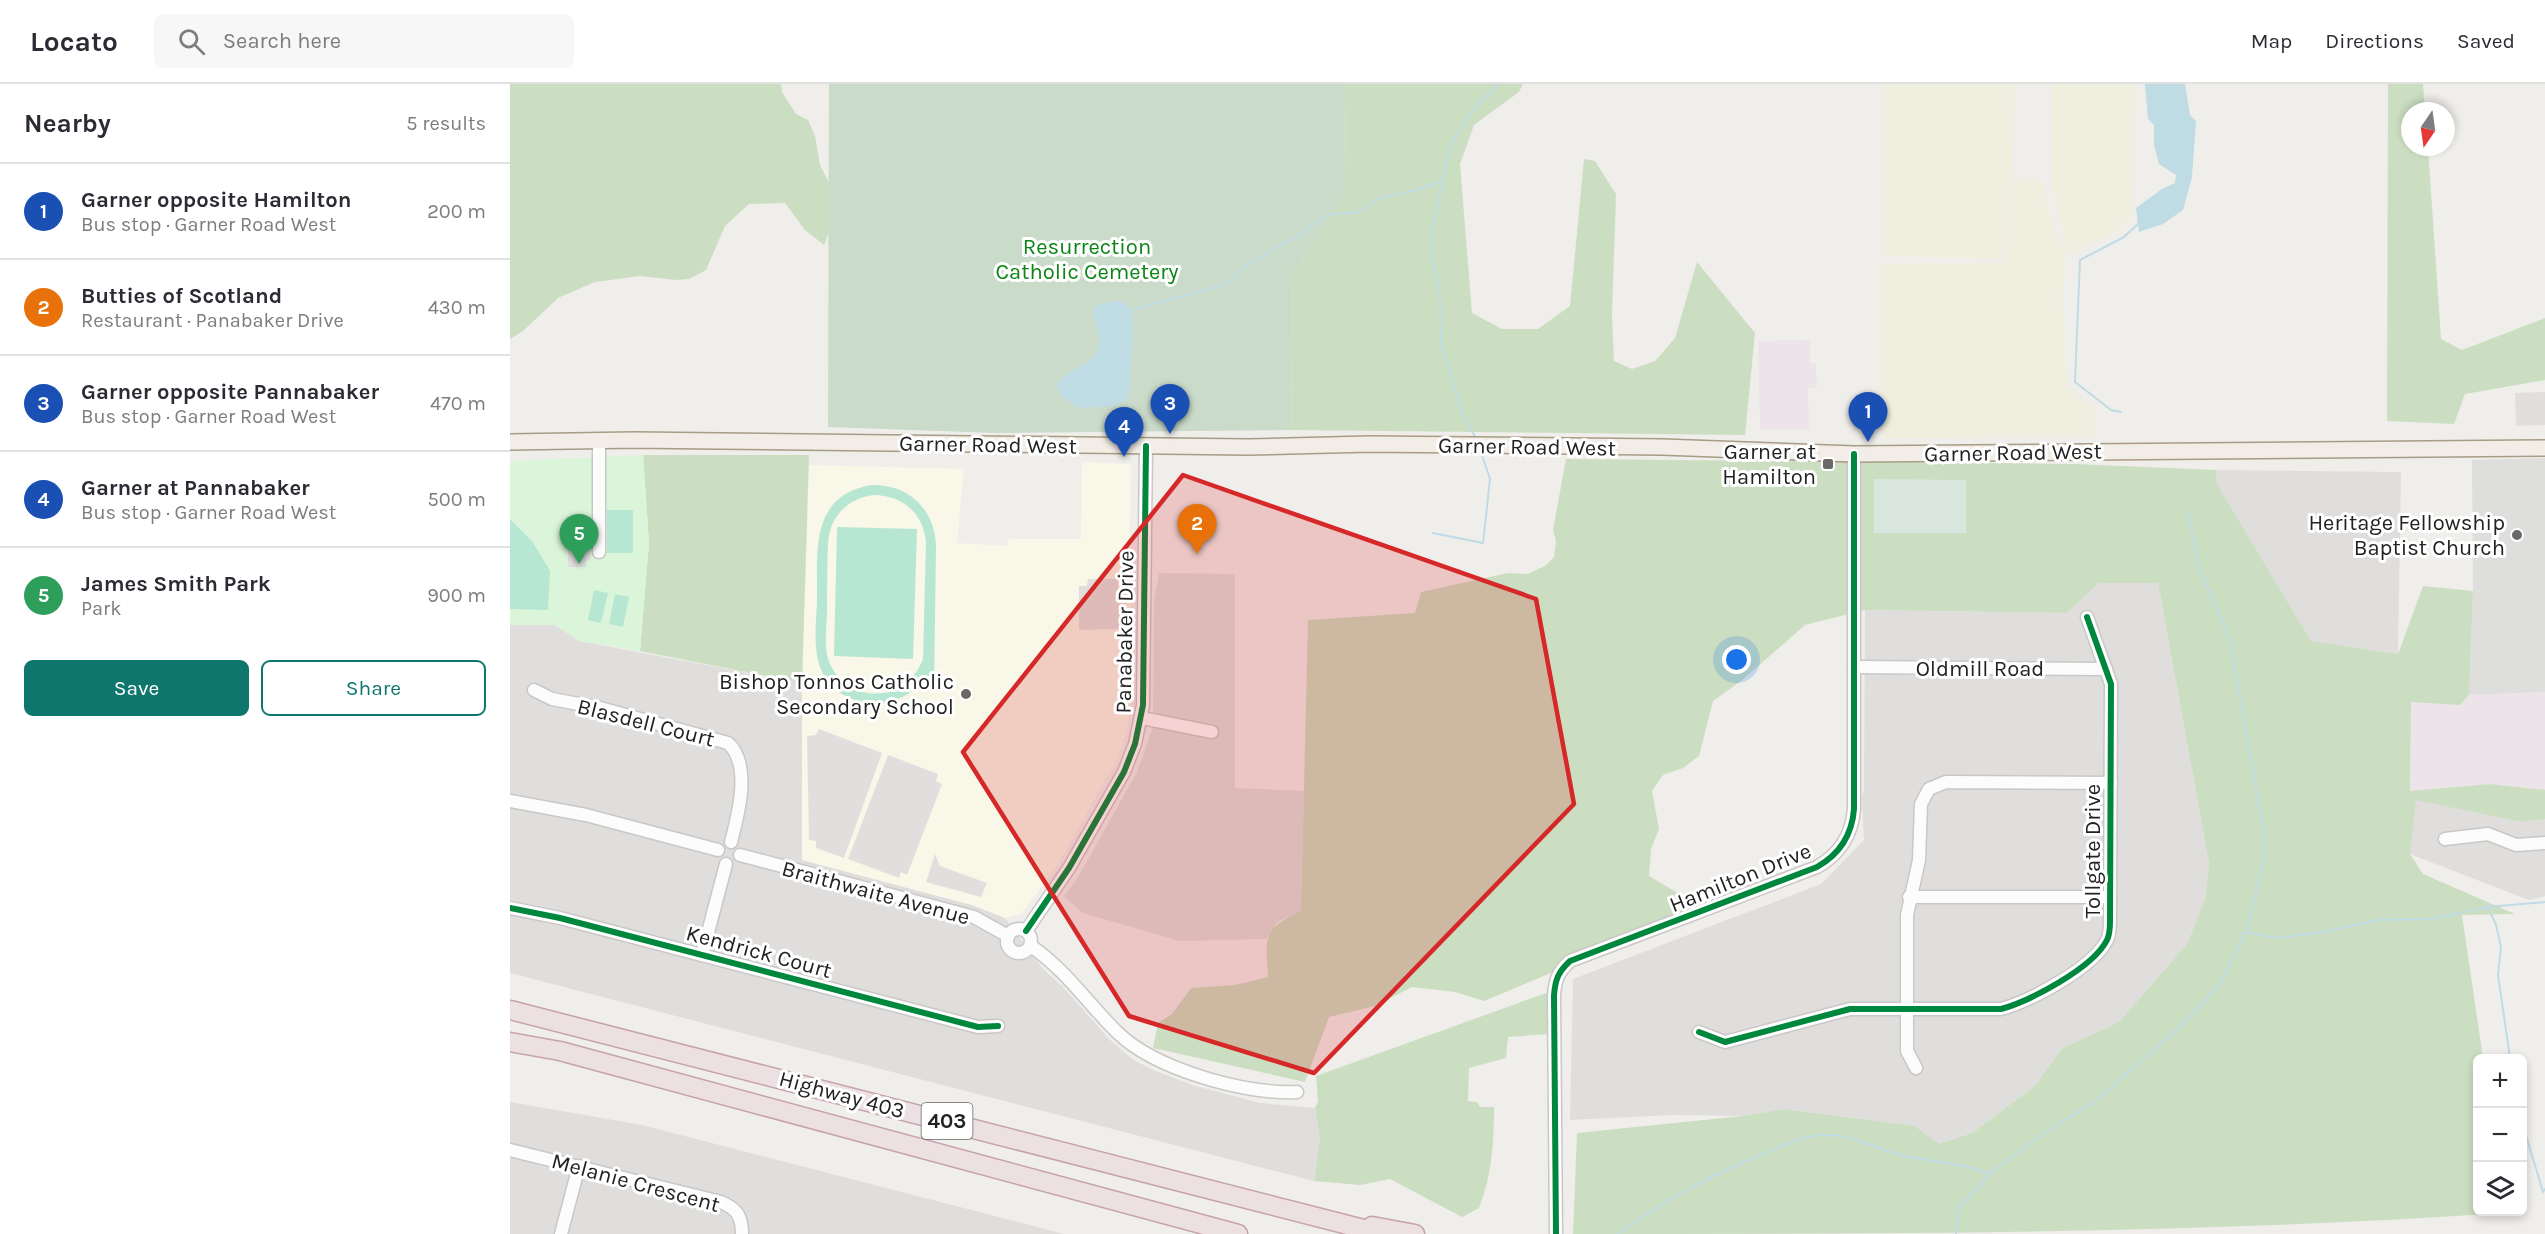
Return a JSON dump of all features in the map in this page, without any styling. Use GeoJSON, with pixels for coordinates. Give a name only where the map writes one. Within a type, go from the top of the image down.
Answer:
{"type":"FeatureCollection","features":[{"type":"Feature","properties":{"kind":"highway","name":"Highway 403"},"geometry":{"type":"LineString","coordinates":[[510,1010],[1383,1234]]}},
{"type":"Feature","properties":{"kind":"highway","name":"Highway 403"},"geometry":{"type":"LineString","coordinates":[[510,1042],[560,1051],[1238,1234]]}},
{"type":"Feature","properties":{"kind":"highway"},"geometry":{"type":"LineString","coordinates":[[1315,1216],[1415,1234]]}},
{"type":"Feature","properties":{"kind":"main road","name":"Garner Road West"},"geometry":{"type":"LineString","coordinates":[[510,442],[600,440],[1248,447],[1369,444],[1662,447],[1854,453],[2545,448]]}},
{"type":"Feature","properties":{"kind":"street"},"geometry":{"type":"LineString","coordinates":[[599,552],[600,440]]}},
{"type":"Feature","properties":{"kind":"street","name":"Panabaker Drive"},"geometry":{"type":"LineString","coordinates":[[1026,931],[1070,868],[1124,772],[1132,755],[1142,718],[1146,446]]}},
{"type":"Feature","properties":{"kind":"street","name":"Hamilton Drive"},"geometry":{"type":"LineString","coordinates":[[1556,1234],[1554,996],[1555,981],[1560,970],[1570,961],[1809,870],[1834,855],[1847,838],[1854,814],[1854,453]]}},
{"type":"Feature","properties":{"kind":"street","name":"Tollgate Drive"},"geometry":{"type":"LineString","coordinates":[[1699,1032],[1725,1042],[1850,1009],[2001,1009],[2023,1001],[2069,977],[2081,968],[2108,938],[2110,897],[2111,684],[2087,617]]}},
{"type":"Feature","properties":{"kind":"street","name":"Oldmill Road"},"geometry":{"type":"LineString","coordinates":[[1854,667],[2106,669]]}},
{"type":"Feature","properties":{"kind":"street","name":"Blasdell Court"},"geometry":{"type":"LineString","coordinates":[[534,690],[552,699],[600,708],[728,743],[739,758],[740,772],[739,814],[731,842]]}},
{"type":"Feature","properties":{"kind":"street"},"geometry":{"type":"LineString","coordinates":[[1142,718],[1212,732]]}},
{"type":"Feature","properties":{"kind":"street"},"geometry":{"type":"LineString","coordinates":[[1916,1068],[1907,1051],[1907,915],[1909,897],[1919,860],[1921,804],[1926,793],[1934,786],[1946,782],[2111,783]]}},
{"type":"Feature","properties":{"kind":"street"},"geometry":{"type":"LineString","coordinates":[[510,801],[586,815],[718,850]]}},
{"type":"Feature","properties":{"kind":"street"},"geometry":{"type":"LineString","coordinates":[[2445,839],[2488,834],[2516,845],[2545,843]]}},
{"type":"Feature","properties":{"kind":"street"},"geometry":{"type":"LineString","coordinates":[[724,842],[731,842],[737,845],[740,855],[734,863],[726,864],[718,857],[718,850],[724,842]]}},
{"type":"Feature","properties":{"kind":"street","name":"Braithwaite Avenue"},"geometry":{"type":"LineString","coordinates":[[740,855],[974,918],[1008,936]]}},
{"type":"Feature","properties":{"kind":"street"},"geometry":{"type":"LineString","coordinates":[[702,955],[726,864]]}},
{"type":"Feature","properties":{"kind":"street"},"geometry":{"type":"LineString","coordinates":[[1909,897],[2110,897]]}},
{"type":"Feature","properties":{"kind":"street","name":"Kendrick Court"},"geometry":{"type":"LineString","coordinates":[[510,908],[552,916],[978,1027],[998,1026]]}},
{"type":"Feature","properties":{"kind":"street"},"geometry":{"type":"LineString","coordinates":[[1018,929],[1026,931],[1031,936],[1031,946],[1023,953],[1014,952],[1008,947],[1008,936],[1018,929]]}},
{"type":"Feature","properties":{"kind":"street"},"geometry":{"type":"LineString","coordinates":[[1031,946],[1071,980],[1119,1034],[1155,1060],[1184,1071],[1264,1092],[1297,1092]]}},
{"type":"Feature","properties":{"kind":"street","name":"Melanie Crescent"},"geometry":{"type":"LineString","coordinates":[[510,1150],[721,1202],[732,1207],[739,1214],[742,1234]]}},
{"type":"Feature","properties":{"kind":"street"},"geometry":{"type":"LineString","coordinates":[[561,1234],[579,1166]]}},
{"type":"Feature","properties":{"kind":"highlighted area"},"geometry":{"type":"Polygon","coordinates":[[[1183,475],[1536,599],[1574,804],[1314,1073],[1129,1016],[963,752],[1183,475]]]}},
{"type":"Feature","properties":{"kind":"shaded area"},"geometry":{"type":"Polygon","coordinates":[[[1810,340],[1810,363],[1816,363],[1817,387],[1808,388],[1809,429],[1760,430],[1758,341],[1810,340]]]}},
{"type":"Feature","properties":{"kind":"shaded area"},"geometry":{"type":"Polygon","coordinates":[[[2545,392],[2545,425],[2516,426],[2515,393],[2545,392]]]}},
{"type":"Feature","properties":{"kind":"shaded area"},"geometry":{"type":"Polygon","coordinates":[[[2545,458],[2545,692],[2469,695],[2473,591],[2472,460],[2545,458]]]}},
{"type":"Feature","properties":{"kind":"shaded area","name":"Bishop Tonnos Catholic Secondary School"},"geometry":{"type":"Polygon","coordinates":[[[1082,462],[1131,464],[1129,592],[1131,602],[1131,705],[1125,737],[1118,757],[1057,866],[1021,914],[1005,918],[972,905],[802,860],[802,683],[809,465],[964,469],[957,543],[1007,546],[1009,539],[1081,539],[1082,462]]]}},
{"type":"Feature","properties":{"kind":"shaded area"},"geometry":{"type":"Polygon","coordinates":[[[2216,470],[2401,472],[2398,654],[2311,641],[2217,484],[2216,470]]]}},
{"type":"Feature","properties":{"kind":"shaded area"},"geometry":{"type":"Polygon","coordinates":[[[1874,479],[1966,480],[1966,533],[1874,533],[1874,479]]]}},
{"type":"Feature","properties":{"kind":"shaded area"},"geometry":{"type":"Polygon","coordinates":[[[568,523],[585,523],[585,529],[590,529],[590,560],[586,561],[586,567],[568,567],[568,523]]]}},
{"type":"Feature","properties":{"kind":"shaded area"},"geometry":{"type":"Polygon","coordinates":[[[1159,573],[1235,574],[1235,788],[1304,791],[1301,911],[1277,922],[1266,939],[1180,941],[1083,913],[1064,896],[1077,879],[1137,772],[1153,727],[1154,602],[1159,573]]]}},
{"type":"Feature","properties":{"kind":"shaded area"},"geometry":{"type":"Polygon","coordinates":[[[1088,579],[1118,579],[1118,603],[1126,603],[1126,629],[1079,630],[1079,586],[1087,586],[1088,579]]]}},
{"type":"Feature","properties":{"kind":"shaded area"},"geometry":{"type":"Polygon","coordinates":[[[2099,583],[2158,583],[2209,863],[2205,899],[2187,944],[2119,1022],[2061,1049],[2036,1085],[1972,1133],[1939,1144],[1915,1126],[1784,1109],[1743,1116],[1673,1115],[1570,1120],[1573,979],[1821,884],[1864,840],[1862,797],[1864,789],[1865,610],[2067,613],[2099,583]]]}},
{"type":"Feature","properties":{"kind":"shaded area"},"geometry":{"type":"Polygon","coordinates":[[[514,623],[555,625],[579,641],[802,683],[803,860],[972,905],[1005,918],[1043,969],[1062,986],[1110,1040],[1132,1059],[1151,1069],[1192,1085],[1260,1103],[1315,1108],[1320,1138],[1314,1181],[510,973],[510,625],[514,623]]]}},
{"type":"Feature","properties":{"kind":"shaded area"},"geometry":{"type":"Polygon","coordinates":[[[2545,692],[2545,790],[2491,784],[2410,791],[2411,702],[2459,705],[2469,695],[2545,692]]]}},
{"type":"Feature","properties":{"kind":"shaded area"},"geometry":{"type":"Polygon","coordinates":[[[819,729],[882,753],[844,858],[816,848],[816,841],[809,840],[807,736],[816,735],[819,729]]]}},
{"type":"Feature","properties":{"kind":"shaded area"},"geometry":{"type":"Polygon","coordinates":[[[888,755],[938,774],[936,781],[942,784],[907,875],[901,872],[899,878],[848,859],[888,755]]]}},
{"type":"Feature","properties":{"kind":"shaded area"},"geometry":{"type":"Polygon","coordinates":[[[1188,788],[1204,793],[1203,813],[1179,811],[1181,791],[1188,791],[1188,788]]]}},
{"type":"Feature","properties":{"kind":"shaded area"},"geometry":{"type":"Polygon","coordinates":[[[2415,799],[2521,822],[2545,819],[2545,896],[2529,900],[2410,854],[2415,799]]]}},
{"type":"Feature","properties":{"kind":"shaded area"},"geometry":{"type":"Polygon","coordinates":[[[935,854],[940,866],[987,883],[981,897],[926,882],[935,854]]]}},
{"type":"Feature","properties":{"kind":"shaded area"},"geometry":{"type":"Polygon","coordinates":[[[510,1102],[642,1125],[1064,1234],[510,1234],[510,1102]]]}},
{"type":"Feature","properties":{"kind":"green space"},"geometry":{"type":"Polygon","coordinates":[[[510,84],[781,84],[782,92],[796,114],[808,120],[815,136],[820,165],[835,194],[835,218],[824,245],[805,230],[785,203],[749,204],[725,226],[706,270],[689,279],[640,276],[595,282],[558,298],[523,331],[510,339],[510,84]]]}},
{"type":"Feature","properties":{"kind":"green space","name":"Resurrection Catholic Cemetery"},"geometry":{"type":"Polygon","coordinates":[[[829,84],[1345,84],[1346,192],[1293,272],[1291,430],[996,433],[828,427],[829,84]]]}},
{"type":"Feature","properties":{"kind":"green space"},"geometry":{"type":"Polygon","coordinates":[[[1345,84],[1523,84],[1519,92],[1474,125],[1460,164],[1472,313],[1502,329],[1538,329],[1570,306],[1584,159],[1595,161],[1616,194],[1612,315],[1614,361],[1632,369],[1655,361],[1675,338],[1697,262],[1755,333],[1745,435],[1291,430],[1293,272],[1346,192],[1345,84]]]}},
{"type":"Feature","properties":{"kind":"green space"},"geometry":{"type":"Polygon","coordinates":[[[1883,84],[2016,84],[2011,178],[2001,259],[1882,256],[1883,84]]]}},
{"type":"Feature","properties":{"kind":"green space"},"geometry":{"type":"Polygon","coordinates":[[[2052,84],[2135,84],[2132,216],[2118,232],[2068,254],[2052,187],[2052,84]]]}},
{"type":"Feature","properties":{"kind":"green space"},"geometry":{"type":"Polygon","coordinates":[[[2388,84],[2423,84],[2424,102],[2401,102],[2401,156],[2429,156],[2441,339],[2462,350],[2545,318],[2545,380],[2465,394],[2454,424],[2387,421],[2388,84]]]}},
{"type":"Feature","properties":{"kind":"green space"},"geometry":{"type":"Polygon","coordinates":[[[2013,179],[2042,180],[2050,218],[2067,255],[2063,299],[2068,389],[2094,406],[2096,437],[1882,438],[1878,264],[2003,263],[2013,179]]]}},
{"type":"Feature","properties":{"kind":"green space"},"geometry":{"type":"Polygon","coordinates":[[[643,455],[809,455],[802,683],[640,651],[649,543],[643,455]]]}},
{"type":"Feature","properties":{"kind":"green space"},"geometry":{"type":"Polygon","coordinates":[[[643,455],[649,543],[640,651],[579,641],[555,625],[510,625],[510,461],[643,455]]]}},
{"type":"Feature","properties":{"kind":"green space"},"geometry":{"type":"Polygon","coordinates":[[[1566,459],[2074,464],[2216,470],[2217,484],[2311,641],[2398,654],[2423,586],[2473,591],[2469,695],[2460,705],[2411,702],[2410,791],[2491,784],[2545,790],[2545,819],[2521,822],[2416,800],[2410,854],[2423,874],[2515,914],[2462,915],[2482,1054],[2473,1054],[2473,1215],[2164,1229],[1927,1233],[1573,1234],[1577,1133],[1743,1116],[1784,1109],[1915,1126],[1939,1144],[1972,1133],[2036,1085],[2061,1049],[2119,1022],[2187,944],[2205,899],[2209,863],[2158,583],[2099,583],[2067,613],[1865,610],[1805,625],[1741,681],[1713,701],[1699,756],[1683,768],[1663,775],[1652,791],[1659,829],[1651,849],[1649,876],[1678,893],[1678,920],[1484,1001],[1455,992],[1412,987],[1375,1006],[1329,1017],[1305,1082],[1153,1048],[1158,1023],[1172,1014],[1191,988],[1235,985],[1268,977],[1267,943],[1272,929],[1301,911],[1308,620],[1415,613],[1421,592],[1508,573],[1527,574],[1545,566],[1554,557],[1556,541],[1553,530],[1566,459]]]}},
{"type":"Feature","properties":{"kind":"green space"},"geometry":{"type":"Polygon","coordinates":[[[871,485],[896,489],[907,494],[924,509],[934,532],[936,545],[934,687],[925,687],[924,679],[913,691],[884,703],[854,700],[840,692],[828,682],[820,667],[816,652],[817,566],[821,530],[826,515],[836,501],[851,491],[871,485]],[[873,495],[855,500],[842,510],[832,525],[828,543],[827,655],[835,672],[847,685],[873,694],[890,692],[908,682],[923,659],[926,543],[924,532],[921,523],[910,508],[902,502],[873,495]]]}},
{"type":"Feature","properties":{"kind":"green space"},"geometry":{"type":"Polygon","coordinates":[[[607,510],[633,510],[633,553],[607,553],[607,510]]]}},
{"type":"Feature","properties":{"kind":"green space"},"geometry":{"type":"Polygon","coordinates":[[[510,519],[532,541],[550,571],[548,610],[510,609],[510,519]]]}},
{"type":"Feature","properties":{"kind":"green space"},"geometry":{"type":"Polygon","coordinates":[[[837,527],[917,529],[913,659],[834,656],[837,527]]]}},
{"type":"Feature","properties":{"kind":"green space"},"geometry":{"type":"Polygon","coordinates":[[[594,590],[608,593],[601,623],[588,620],[594,590]]]}},
{"type":"Feature","properties":{"kind":"green space"},"geometry":{"type":"Polygon","coordinates":[[[615,594],[629,597],[623,627],[609,624],[615,594]]]}},
{"type":"Feature","properties":{"kind":"green space"},"geometry":{"type":"Polygon","coordinates":[[[1549,992],[1549,1034],[1508,1037],[1506,1058],[1469,1068],[1468,1101],[1477,1102],[1480,1107],[1494,1107],[1491,1158],[1487,1184],[1479,1208],[1462,1217],[1390,1179],[1360,1185],[1314,1181],[1320,1138],[1315,1108],[1318,1101],[1316,1076],[1549,992]]]}},
{"type":"Feature","properties":{"kind":"water"},"geometry":{"type":"Polygon","coordinates":[[[2145,84],[2185,84],[2190,115],[2196,121],[2192,177],[2183,210],[2163,224],[2139,232],[2136,208],[2162,189],[2175,183],[2176,175],[2159,164],[2154,145],[2154,125],[2148,119],[2145,84]]]}},
{"type":"Feature","properties":{"kind":"water"},"geometry":{"type":"Polygon","coordinates":[[[1120,300],[1128,306],[1133,319],[1128,397],[1118,404],[1078,408],[1061,396],[1056,385],[1095,354],[1099,339],[1093,311],[1096,305],[1120,300]]]}},
{"type":"Feature","properties":{"kind":"waterway"},"geometry":{"type":"LineString","coordinates":[[1476,438],[1463,416],[1441,343],[1440,295],[1431,254],[1433,228],[1450,145],[1471,112],[1498,84]]}},
{"type":"Feature","properties":{"kind":"waterway"},"geometry":{"type":"LineString","coordinates":[[1132,310],[1216,287],[1229,281],[1245,266],[1300,234],[1327,215],[1358,212],[1380,198],[1416,190],[1442,181]]}},
{"type":"Feature","properties":{"kind":"waterway"},"geometry":{"type":"LineString","coordinates":[[2121,412],[2111,410],[2075,382],[2080,260],[2124,237],[2138,224]]}},
{"type":"Feature","properties":{"kind":"waterway"},"geometry":{"type":"LineString","coordinates":[[1433,533],[1483,543],[1490,479],[1481,452]]}},
{"type":"Feature","properties":{"kind":"waterway"},"geometry":{"type":"LineString","coordinates":[[1956,1234],[1959,1208],[1990,1174],[2031,1142],[2098,1099],[2183,1024],[2219,985],[2246,932],[2265,854],[2263,827],[2230,640],[2199,567],[2188,512]]}},
{"type":"Feature","properties":{"kind":"waterway"},"geometry":{"type":"LineString","coordinates":[[2246,932],[2275,938],[2324,932],[2376,920],[2430,919],[2488,907],[2545,902]]}},
{"type":"Feature","properties":{"kind":"waterway"},"geometry":{"type":"LineString","coordinates":[[2488,907],[2496,925],[2501,947],[2498,975],[2509,1054]]}},
{"type":"Feature","properties":{"kind":"waterway"},"geometry":{"type":"LineString","coordinates":[[1618,1234],[1653,1210],[1708,1179],[1780,1146],[1810,1137],[1826,1135],[1846,1137],[1895,1154],[1959,1165],[1990,1174]]}},
{"type":"Feature","properties":{"kind":"waterway"},"geometry":{"type":"LineString","coordinates":[[2527,1139],[2543,1192],[2545,1189]]}},
{"type":"Feature","properties":{"kind":"cycle path"},"geometry":{"type":"LineString","coordinates":[[1026,931],[1069,868],[1124,772],[1135,744],[1143,705],[1146,446]]}},
{"type":"Feature","properties":{"kind":"cycle path"},"geometry":{"type":"LineString","coordinates":[[1556,1234],[1554,996],[1556,981],[1560,973],[1570,961],[1817,867],[1838,850],[1851,827],[1854,809],[1854,454]]}},
{"type":"Feature","properties":{"kind":"cycle path"},"geometry":{"type":"LineString","coordinates":[[1699,1032],[1725,1042],[1850,1009],[2001,1009],[2028,999],[2060,982],[2100,951],[2108,938],[2110,926],[2111,684],[2087,617]]}},
{"type":"Feature","properties":{"kind":"cycle path"},"geometry":{"type":"LineString","coordinates":[[510,908],[560,918],[978,1027],[998,1026]]}},
{"type":"Feature","properties":{"kind":"place","name":"Garner opposite Pannabaker"},"geometry":{"type":"Point","coordinates":[1170,434]}},
{"type":"Feature","properties":{"kind":"place","name":"Garner opposite Hamilton"},"geometry":{"type":"Point","coordinates":[1868,442]}},
{"type":"Feature","properties":{"kind":"place","name":"Garner at Pannabaker"},"geometry":{"type":"Point","coordinates":[1124,457]}},
{"type":"Feature","properties":{"kind":"place","name":"Garner at Hamilton"},"geometry":{"type":"Point","coordinates":[1828,464]}},
{"type":"Feature","properties":{"kind":"place","name":"Heritage Fellowship Baptist Church"},"geometry":{"type":"Point","coordinates":[2517,535]}},
{"type":"Feature","properties":{"kind":"place","name":"Butties of Scotland"},"geometry":{"type":"Point","coordinates":[1197,554]}},
{"type":"Feature","properties":{"kind":"place","name":"James Smith Park"},"geometry":{"type":"Point","coordinates":[579,564]}},
{"type":"Feature","properties":{"kind":"place","name":"Bishop Tonnos Catholic Secondary School"},"geometry":{"type":"Point","coordinates":[966,694]}}]}
